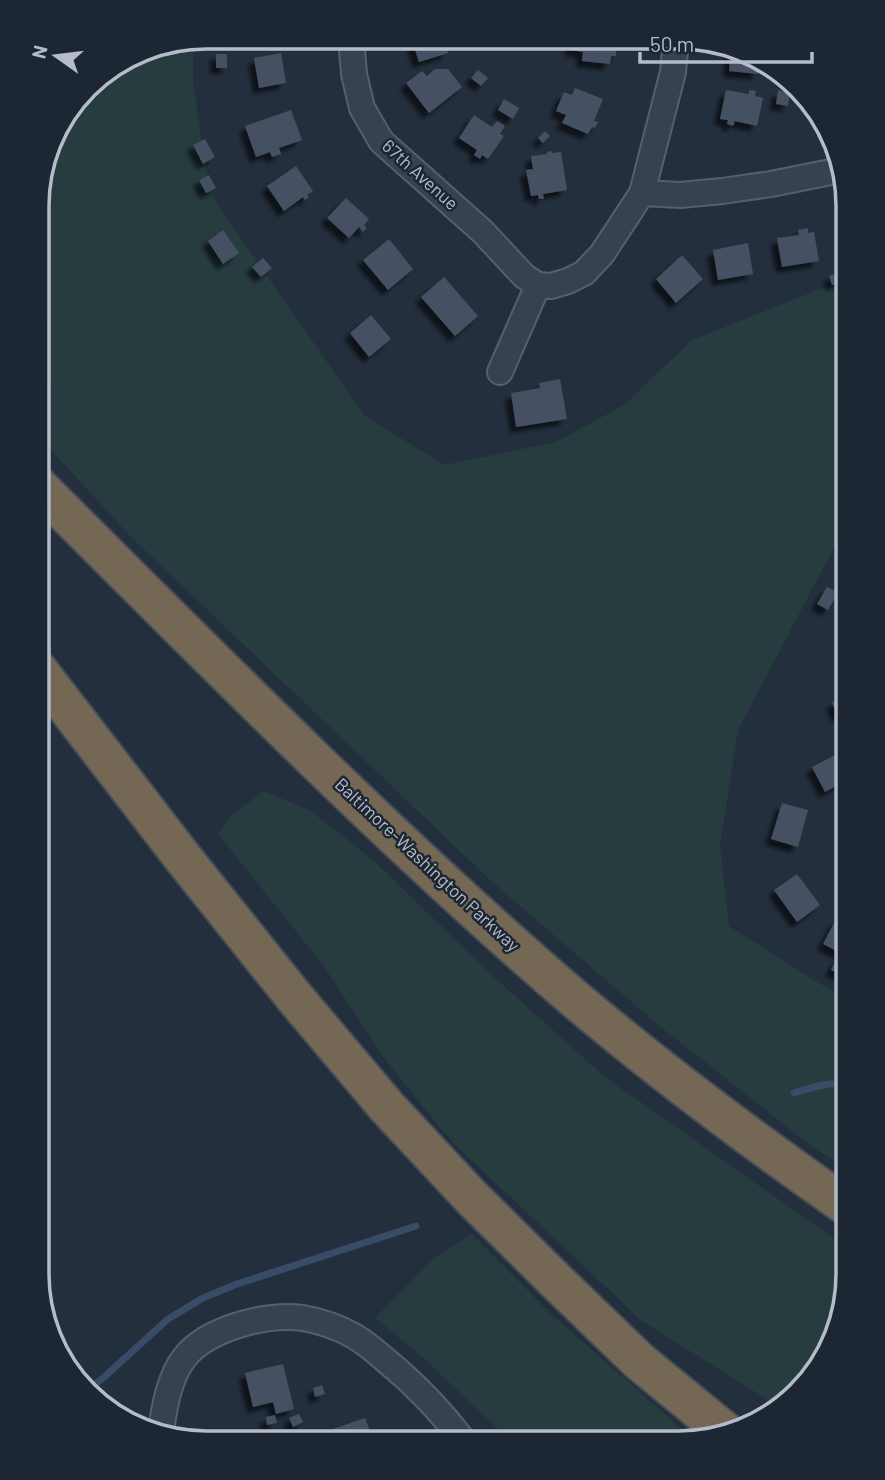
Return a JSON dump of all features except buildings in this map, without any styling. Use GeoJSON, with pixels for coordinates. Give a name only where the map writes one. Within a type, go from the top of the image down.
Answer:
{"type":"FeatureCollection","features":[{"type":"Feature","properties":{"kind":"highway","name":"Baltimore-Washington Parkway"},"geometry":{"type":"LineString","coordinates":[[49,497],[306,752],[522,954],[707,1106],[836,1198]]}},
{"type":"Feature","properties":{"kind":"highway"},"geometry":{"type":"LineString","coordinates":[[49,685],[295,998],[387,1107],[471,1197],[639,1361],[718,1426]]}},
{"type":"Feature","properties":{"kind":"street","name":"67th Avenue"},"geometry":{"type":"LineString","coordinates":[[352,49],[354,74],[362,108],[381,141],[483,232],[524,276],[538,285]]}},
{"type":"Feature","properties":{"kind":"street"},"geometry":{"type":"LineString","coordinates":[[500,372],[538,285],[551,286],[584,273],[602,254],[642,193],[673,72],[675,49]]}},
{"type":"Feature","properties":{"kind":"street"},"geometry":{"type":"LineString","coordinates":[[642,193],[680,195],[722,191],[832,172]]}},
{"type":"Feature","properties":{"kind":"street"},"geometry":{"type":"LineString","coordinates":[[162,1425],[173,1379],[185,1357],[204,1339],[230,1327],[276,1318],[300,1318],[318,1321],[354,1336],[428,1398],[455,1431]]}},
{"type":"Feature","properties":{"kind":"green space"},"geometry":{"type":"Polygon","coordinates":[[[193,50],[193,83],[210,194],[364,415],[444,465],[556,442],[624,405],[692,340],[836,283],[836,544],[738,730],[720,845],[729,926],[836,992],[836,1162],[811,1146],[657,1024],[489,879],[132,538],[49,448],[49,206],[54,166],[70,128],[88,103],[119,76],[156,57],[193,50]]]}},
{"type":"Feature","properties":{"kind":"green space"},"geometry":{"type":"Polygon","coordinates":[[[264,791],[311,811],[374,861],[494,977],[605,1077],[836,1241],[836,1284],[828,1324],[809,1361],[782,1392],[770,1401],[642,1321],[452,1142],[387,1062],[323,965],[218,834],[232,814],[264,791]]]}},
{"type":"Feature","properties":{"kind":"green space"},"geometry":{"type":"Polygon","coordinates":[[[472,1234],[553,1316],[684,1431],[500,1431],[420,1355],[375,1318],[435,1257],[472,1234]]]}},
{"type":"Feature","properties":{"kind":"waterway"},"geometry":{"type":"LineString","coordinates":[[794,1093],[836,1084]]}},
{"type":"Feature","properties":{"kind":"waterway"},"geometry":{"type":"LineString","coordinates":[[94,1384],[168,1319],[203,1298],[237,1284],[416,1226]]}}]}
